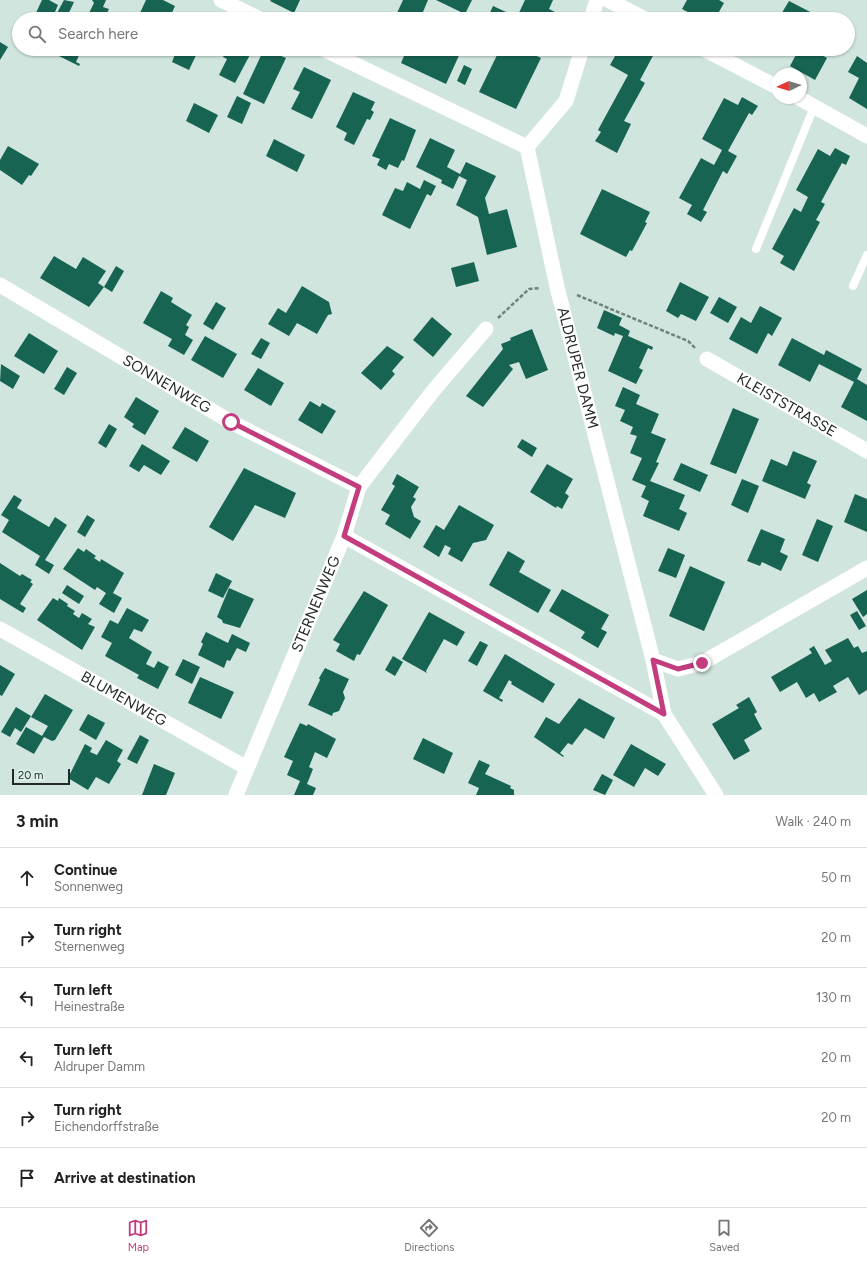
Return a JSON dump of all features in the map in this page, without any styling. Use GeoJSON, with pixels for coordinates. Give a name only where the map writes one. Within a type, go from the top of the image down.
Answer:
{"type":"FeatureCollection","features":[{"type":"Feature","properties":{"kind":"street"},"geometry":{"type":"LineString","coordinates":[[221,0],[246,12]]}},
{"type":"Feature","properties":{"kind":"street"},"geometry":{"type":"LineString","coordinates":[[593,12],[597,0]]}},
{"type":"Feature","properties":{"kind":"street"},"geometry":{"type":"LineString","coordinates":[[608,0],[631,12]]}},
{"type":"Feature","properties":{"kind":"street"},"geometry":{"type":"LineString","coordinates":[[338,56],[527,147],[566,101],[580,56]]}},
{"type":"Feature","properties":{"kind":"street"},"geometry":{"type":"LineString","coordinates":[[718,56],[771,83]]}},
{"type":"Feature","properties":{"kind":"street"},"geometry":{"type":"LineString","coordinates":[[807,103],[867,136]]}},
{"type":"Feature","properties":{"kind":"street","name":"ALDRUPER DAMM"},"geometry":{"type":"LineString","coordinates":[[527,147],[557,287],[653,660],[664,714],[716,795]]}},
{"type":"Feature","properties":{"kind":"street","name":"SONNENWEG"},"geometry":{"type":"LineString","coordinates":[[0,285],[231,422],[359,487]]}},
{"type":"Feature","properties":{"kind":"street","name":"STERNENWEG"},"geometry":{"type":"LineString","coordinates":[[236,795],[344,536],[359,487],[433,391],[486,329]]}},
{"type":"Feature","properties":{"kind":"street","name":"KLEISTSTRASSE"},"geometry":{"type":"LineString","coordinates":[[707,359],[867,451]]}},
{"type":"Feature","properties":{"kind":"street"},"geometry":{"type":"LineString","coordinates":[[344,536],[664,714]]}},
{"type":"Feature","properties":{"kind":"street"},"geometry":{"type":"LineString","coordinates":[[653,660],[678,669],[702,663],[867,568]]}},
{"type":"Feature","properties":{"kind":"street","name":"BLUMENWEG"},"geometry":{"type":"LineString","coordinates":[[0,629],[247,768]]}},
{"type":"Feature","properties":{"kind":"lane"},"geometry":{"type":"LineString","coordinates":[[756,249],[814,107]]}},
{"type":"Feature","properties":{"kind":"lane"},"geometry":{"type":"LineString","coordinates":[[853,286],[867,255]]}},
{"type":"Feature","properties":{"kind":"path"},"geometry":{"type":"LineString","coordinates":[[486,329],[529,290],[557,287],[688,341],[707,359]]}},
{"type":"Feature","properties":{"kind":"building"},"geometry":{"type":"Polygon","coordinates":[[[42,0],[49,0],[58,5],[55,12],[36,12],[42,0]]]}},
{"type":"Feature","properties":{"kind":"building"},"geometry":{"type":"Polygon","coordinates":[[[64,0],[74,2],[69,12],[58,12],[64,0]]]}},
{"type":"Feature","properties":{"kind":"building"},"geometry":{"type":"Polygon","coordinates":[[[92,0],[106,0],[103,7],[109,9],[108,12],[90,12],[94,3],[92,0]]]}},
{"type":"Feature","properties":{"kind":"building"},"geometry":{"type":"Polygon","coordinates":[[[146,0],[163,0],[175,6],[172,12],[140,12],[146,0]]]}},
{"type":"Feature","properties":{"kind":"building"},"geometry":{"type":"Polygon","coordinates":[[[271,0],[300,0],[294,12],[270,1],[271,0]]]}},
{"type":"Feature","properties":{"kind":"building"},"geometry":{"type":"Polygon","coordinates":[[[403,0],[428,0],[423,12],[397,12],[403,0]]]}},
{"type":"Feature","properties":{"kind":"building"},"geometry":{"type":"Polygon","coordinates":[[[436,0],[472,0],[466,12],[461,12],[436,0]]]}},
{"type":"Feature","properties":{"kind":"building"},"geometry":{"type":"Polygon","coordinates":[[[525,0],[553,0],[549,9],[555,12],[519,12],[525,0]]]}},
{"type":"Feature","properties":{"kind":"building"},"geometry":{"type":"Polygon","coordinates":[[[687,0],[719,0],[724,3],[719,12],[688,12],[682,9],[687,0]]]}},
{"type":"Feature","properties":{"kind":"building"},"geometry":{"type":"Polygon","coordinates":[[[789,1],[810,12],[782,12],[789,1]]]}},
{"type":"Feature","properties":{"kind":"building"},"geometry":{"type":"Polygon","coordinates":[[[493,6],[506,12],[490,12],[493,6]]]}},
{"type":"Feature","properties":{"kind":"building"},"geometry":{"type":"Polygon","coordinates":[[[0,42],[8,47],[0,60],[0,42]]]}},
{"type":"Feature","properties":{"kind":"building"},"geometry":{"type":"Polygon","coordinates":[[[59,56],[79,56],[76,62],[80,64],[79,66],[59,56]]]}},
{"type":"Feature","properties":{"kind":"building"},"geometry":{"type":"Polygon","coordinates":[[[174,56],[196,56],[189,70],[172,62],[174,56]]]}},
{"type":"Feature","properties":{"kind":"building"},"geometry":{"type":"Polygon","coordinates":[[[249,56],[235,83],[219,75],[227,59],[223,57],[249,56]]]}},
{"type":"Feature","properties":{"kind":"building"},"geometry":{"type":"Polygon","coordinates":[[[261,56],[281,56],[286,58],[264,104],[243,94],[261,56]]]}},
{"type":"Feature","properties":{"kind":"building"},"geometry":{"type":"Polygon","coordinates":[[[404,56],[459,56],[446,84],[401,63],[404,56]]]}},
{"type":"Feature","properties":{"kind":"building"},"geometry":{"type":"Polygon","coordinates":[[[497,56],[537,56],[541,58],[516,109],[479,92],[497,56]]]}},
{"type":"Feature","properties":{"kind":"building"},"geometry":{"type":"Polygon","coordinates":[[[615,56],[653,56],[640,80],[645,83],[624,121],[631,124],[617,153],[595,141],[601,132],[598,130],[628,75],[610,65],[615,56]]]}},
{"type":"Feature","properties":{"kind":"building"},"geometry":{"type":"Polygon","coordinates":[[[795,56],[823,56],[827,58],[815,80],[807,76],[807,68],[794,68],[790,66],[795,56]]]}},
{"type":"Feature","properties":{"kind":"building"},"geometry":{"type":"Polygon","coordinates":[[[857,56],[867,63],[867,109],[849,98],[859,78],[848,72],[857,56]]]}},
{"type":"Feature","properties":{"kind":"building"},"geometry":{"type":"Polygon","coordinates":[[[464,65],[472,69],[465,85],[457,81],[464,65]]]}},
{"type":"Feature","properties":{"kind":"building"},"geometry":{"type":"Polygon","coordinates":[[[304,67],[331,80],[312,119],[291,109],[300,92],[293,89],[304,67]]]}},
{"type":"Feature","properties":{"kind":"building"},"geometry":{"type":"Polygon","coordinates":[[[353,92],[375,102],[371,110],[374,112],[370,120],[367,119],[354,145],[344,140],[347,133],[336,127],[353,92]]]}},
{"type":"Feature","properties":{"kind":"building"},"geometry":{"type":"Polygon","coordinates":[[[237,96],[251,103],[242,124],[227,117],[237,96]]]}},
{"type":"Feature","properties":{"kind":"building"},"geometry":{"type":"Polygon","coordinates":[[[742,97],[758,106],[752,115],[749,113],[728,151],[737,156],[727,174],[723,171],[703,210],[707,212],[701,222],[687,214],[692,205],[679,198],[701,158],[714,165],[722,150],[702,139],[724,98],[738,105],[742,97]]]}},
{"type":"Feature","properties":{"kind":"building"},"geometry":{"type":"Polygon","coordinates":[[[194,103],[218,115],[209,133],[186,121],[194,103]]]}},
{"type":"Feature","properties":{"kind":"building"},"geometry":{"type":"Polygon","coordinates":[[[390,118],[416,130],[404,161],[402,160],[398,168],[389,164],[386,170],[377,165],[380,159],[372,156],[390,118]]]}},
{"type":"Feature","properties":{"kind":"building"},"geometry":{"type":"Polygon","coordinates":[[[430,138],[455,150],[447,167],[460,174],[466,162],[496,176],[485,198],[489,214],[507,209],[517,247],[487,255],[478,217],[456,205],[467,180],[459,176],[453,189],[441,183],[442,180],[416,167],[430,138]]]}},
{"type":"Feature","properties":{"kind":"building"},"geometry":{"type":"Polygon","coordinates":[[[274,139],[305,155],[297,172],[266,156],[274,139]]]}},
{"type":"Feature","properties":{"kind":"building"},"geometry":{"type":"Polygon","coordinates":[[[8,146],[39,164],[31,176],[29,175],[22,185],[0,170],[0,160],[8,146]]]}},
{"type":"Feature","properties":{"kind":"building"},"geometry":{"type":"Polygon","coordinates":[[[835,148],[850,156],[846,165],[842,163],[821,202],[825,204],[816,220],[820,222],[794,271],[780,263],[784,256],[772,249],[794,208],[801,212],[808,197],[796,190],[818,149],[830,156],[835,148]]]}},
{"type":"Feature","properties":{"kind":"building"},"geometry":{"type":"Polygon","coordinates":[[[424,180],[436,186],[431,196],[427,194],[410,229],[382,215],[395,188],[403,191],[407,182],[420,189],[424,180]]]}},
{"type":"Feature","properties":{"kind":"building"},"geometry":{"type":"Polygon","coordinates":[[[602,189],[650,212],[645,222],[647,223],[632,251],[630,250],[626,257],[580,234],[602,189]]]}},
{"type":"Feature","properties":{"kind":"building"},"geometry":{"type":"Polygon","coordinates":[[[54,256],[76,269],[83,257],[106,271],[98,283],[104,287],[89,307],[40,278],[54,256]]]}},
{"type":"Feature","properties":{"kind":"building"},"geometry":{"type":"Polygon","coordinates":[[[474,262],[479,281],[456,287],[451,268],[474,262]]]}},
{"type":"Feature","properties":{"kind":"building"},"geometry":{"type":"Polygon","coordinates":[[[116,266],[124,271],[112,292],[104,287],[116,266]]]}},
{"type":"Feature","properties":{"kind":"building"},"geometry":{"type":"Polygon","coordinates":[[[680,282],[709,297],[696,321],[681,314],[678,318],[666,311],[680,282]]]}},
{"type":"Feature","properties":{"kind":"building"},"geometry":{"type":"Polygon","coordinates":[[[302,286],[329,302],[332,314],[328,315],[317,334],[297,323],[289,336],[268,324],[278,308],[286,313],[302,286]]]}},
{"type":"Feature","properties":{"kind":"building"},"geometry":{"type":"Polygon","coordinates":[[[161,291],[173,298],[171,302],[192,315],[186,325],[189,327],[185,335],[193,340],[184,355],[168,346],[172,339],[143,323],[161,291]]]}},
{"type":"Feature","properties":{"kind":"building"},"geometry":{"type":"Polygon","coordinates":[[[719,297],[737,307],[728,323],[710,313],[719,297]]]}},
{"type":"Feature","properties":{"kind":"building"},"geometry":{"type":"Polygon","coordinates":[[[216,302],[226,308],[213,330],[203,324],[216,302]]]}},
{"type":"Feature","properties":{"kind":"building"},"geometry":{"type":"Polygon","coordinates":[[[760,306],[782,318],[772,336],[768,333],[757,354],[729,339],[741,317],[751,323],[760,306]]]}},
{"type":"Feature","properties":{"kind":"building"},"geometry":{"type":"Polygon","coordinates":[[[604,310],[622,318],[619,325],[630,331],[628,336],[653,347],[652,350],[648,348],[639,368],[643,370],[636,384],[608,371],[623,336],[615,333],[614,336],[597,328],[604,310]]]}},
{"type":"Feature","properties":{"kind":"building"},"geometry":{"type":"Polygon","coordinates":[[[432,317],[452,334],[433,357],[413,340],[432,317]]]}},
{"type":"Feature","properties":{"kind":"building"},"geometry":{"type":"Polygon","coordinates":[[[532,329],[548,370],[526,379],[519,362],[509,365],[513,369],[483,407],[466,396],[503,349],[501,344],[511,340],[510,338],[532,329]]]}},
{"type":"Feature","properties":{"kind":"building"},"geometry":{"type":"Polygon","coordinates":[[[29,333],[58,351],[44,374],[14,356],[29,333]]]}},
{"type":"Feature","properties":{"kind":"building"},"geometry":{"type":"Polygon","coordinates":[[[205,336],[237,354],[223,378],[191,360],[205,336]]]}},
{"type":"Feature","properties":{"kind":"building"},"geometry":{"type":"Polygon","coordinates":[[[261,338],[270,343],[261,359],[251,354],[261,338]]]}},
{"type":"Feature","properties":{"kind":"building"},"geometry":{"type":"Polygon","coordinates":[[[792,338],[824,355],[826,350],[862,369],[857,379],[867,385],[867,421],[841,407],[854,382],[819,364],[810,382],[778,365],[792,338]]]}},
{"type":"Feature","properties":{"kind":"building"},"geometry":{"type":"Polygon","coordinates":[[[387,346],[404,357],[392,371],[395,374],[381,390],[361,373],[387,346]]]}},
{"type":"Feature","properties":{"kind":"building"},"geometry":{"type":"Polygon","coordinates":[[[1,364],[20,376],[13,389],[0,381],[1,364]]]}},
{"type":"Feature","properties":{"kind":"building"},"geometry":{"type":"Polygon","coordinates":[[[67,367],[77,373],[64,395],[54,389],[67,367]]]}},
{"type":"Feature","properties":{"kind":"building"},"geometry":{"type":"Polygon","coordinates":[[[258,368],[284,383],[271,406],[244,390],[258,368]]]}},
{"type":"Feature","properties":{"kind":"building"},"geometry":{"type":"Polygon","coordinates":[[[623,387],[640,395],[636,404],[659,414],[651,433],[666,439],[656,462],[659,463],[650,481],[685,495],[679,509],[687,513],[679,531],[643,516],[649,501],[641,497],[646,486],[632,480],[642,458],[630,453],[637,436],[630,434],[633,427],[620,421],[625,410],[615,406],[623,387]]]}},
{"type":"Feature","properties":{"kind":"building"},"geometry":{"type":"Polygon","coordinates":[[[136,397],[159,411],[145,435],[132,427],[134,424],[124,417],[136,397]]]}},
{"type":"Feature","properties":{"kind":"building"},"geometry":{"type":"Polygon","coordinates":[[[310,401],[320,407],[322,403],[336,411],[322,434],[298,420],[310,401]]]}},
{"type":"Feature","properties":{"kind":"building"},"geometry":{"type":"Polygon","coordinates":[[[733,408],[759,419],[736,474],[710,464],[733,408]]]}},
{"type":"Feature","properties":{"kind":"building"},"geometry":{"type":"Polygon","coordinates":[[[109,424],[117,429],[106,448],[98,443],[109,424]]]}},
{"type":"Feature","properties":{"kind":"building"},"geometry":{"type":"Polygon","coordinates":[[[185,427],[209,441],[197,462],[172,448],[185,427]]]}},
{"type":"Feature","properties":{"kind":"building"},"geometry":{"type":"Polygon","coordinates":[[[522,439],[537,448],[532,457],[517,447],[522,439]]]}},
{"type":"Feature","properties":{"kind":"building"},"geometry":{"type":"Polygon","coordinates":[[[142,444],[170,461],[161,475],[144,465],[139,472],[129,466],[142,444]]]}},
{"type":"Feature","properties":{"kind":"building"},"geometry":{"type":"Polygon","coordinates":[[[793,451],[817,461],[807,483],[811,485],[805,499],[762,481],[771,459],[787,466],[793,451]]]}},
{"type":"Feature","properties":{"kind":"building"},"geometry":{"type":"Polygon","coordinates":[[[681,463],[708,475],[700,492],[673,480],[681,463]]]}},
{"type":"Feature","properties":{"kind":"building"},"geometry":{"type":"Polygon","coordinates":[[[547,464],[573,479],[565,493],[569,496],[562,509],[557,506],[556,508],[530,492],[547,464]]]}},
{"type":"Feature","properties":{"kind":"building"},"geometry":{"type":"Polygon","coordinates":[[[244,468],[296,493],[285,518],[255,505],[233,541],[209,527],[244,468]]]}},
{"type":"Feature","properties":{"kind":"building"},"geometry":{"type":"Polygon","coordinates":[[[397,474],[419,487],[413,497],[416,499],[411,507],[414,517],[421,521],[410,539],[385,524],[390,515],[381,510],[395,486],[392,484],[397,474]]]}},
{"type":"Feature","properties":{"kind":"building"},"geometry":{"type":"Polygon","coordinates":[[[742,479],[759,486],[748,513],[731,505],[742,479]]]}},
{"type":"Feature","properties":{"kind":"building"},"geometry":{"type":"Polygon","coordinates":[[[855,494],[867,499],[867,532],[844,522],[855,494]]]}},
{"type":"Feature","properties":{"kind":"building"},"geometry":{"type":"Polygon","coordinates":[[[14,495],[22,500],[17,508],[49,527],[55,517],[67,525],[45,560],[54,565],[49,574],[35,565],[40,556],[2,532],[9,520],[1,515],[14,495]]]}},
{"type":"Feature","properties":{"kind":"building"},"geometry":{"type":"Polygon","coordinates":[[[459,505],[494,525],[486,540],[473,543],[462,562],[448,554],[451,548],[445,545],[439,557],[423,547],[436,525],[444,530],[459,505]]]}},
{"type":"Feature","properties":{"kind":"building"},"geometry":{"type":"Polygon","coordinates":[[[87,515],[95,520],[85,537],[77,532],[87,515]]]}},
{"type":"Feature","properties":{"kind":"building"},"geometry":{"type":"Polygon","coordinates":[[[817,519],[833,526],[818,562],[802,555],[817,519]]]}},
{"type":"Feature","properties":{"kind":"building"},"geometry":{"type":"Polygon","coordinates":[[[761,529],[785,539],[780,552],[788,556],[781,571],[762,562],[760,566],[747,561],[761,529]]]}},
{"type":"Feature","properties":{"kind":"building"},"geometry":{"type":"Polygon","coordinates":[[[78,548],[84,552],[86,549],[96,556],[94,558],[100,562],[101,559],[124,573],[113,593],[122,598],[114,613],[99,604],[106,593],[97,587],[95,590],[63,569],[78,548]]]}},
{"type":"Feature","properties":{"kind":"building"},"geometry":{"type":"Polygon","coordinates":[[[668,548],[685,555],[676,578],[658,571],[668,548]]]}},
{"type":"Feature","properties":{"kind":"building"},"geometry":{"type":"Polygon","coordinates":[[[508,551],[525,561],[519,572],[551,590],[538,613],[489,585],[508,551]]]}},
{"type":"Feature","properties":{"kind":"building"},"geometry":{"type":"Polygon","coordinates":[[[0,563],[20,576],[22,574],[32,580],[30,582],[33,584],[20,604],[26,608],[23,613],[0,599],[0,563]]]}},
{"type":"Feature","properties":{"kind":"building"},"geometry":{"type":"Polygon","coordinates":[[[690,566],[725,582],[704,631],[669,616],[690,566]]]}},
{"type":"Feature","properties":{"kind":"building"},"geometry":{"type":"Polygon","coordinates":[[[216,573],[232,581],[223,598],[208,591],[216,573]]]}},
{"type":"Feature","properties":{"kind":"building"},"geometry":{"type":"Polygon","coordinates":[[[67,585],[84,596],[79,604],[62,593],[67,585]]]}},
{"type":"Feature","properties":{"kind":"building"},"geometry":{"type":"Polygon","coordinates":[[[229,588],[254,599],[240,628],[223,623],[222,620],[217,617],[229,588]]]}},
{"type":"Feature","properties":{"kind":"building"},"geometry":{"type":"Polygon","coordinates":[[[562,589],[609,615],[601,629],[607,632],[598,648],[581,638],[585,632],[549,611],[562,589]]]}},
{"type":"Feature","properties":{"kind":"building"},"geometry":{"type":"Polygon","coordinates":[[[867,590],[867,614],[863,617],[852,599],[867,590]]]}},
{"type":"Feature","properties":{"kind":"building"},"geometry":{"type":"Polygon","coordinates":[[[364,591],[388,605],[360,655],[357,654],[354,661],[336,651],[340,644],[333,640],[364,591]]]}},
{"type":"Feature","properties":{"kind":"building"},"geometry":{"type":"Polygon","coordinates":[[[53,598],[58,601],[59,598],[68,604],[67,606],[75,611],[73,614],[79,618],[82,613],[92,619],[88,624],[95,627],[82,650],[37,620],[53,598]]]}},
{"type":"Feature","properties":{"kind":"building"},"geometry":{"type":"Polygon","coordinates":[[[127,608],[149,620],[142,632],[134,629],[129,638],[152,652],[146,664],[154,668],[158,661],[169,667],[158,689],[137,678],[139,675],[105,656],[112,643],[101,637],[110,620],[118,624],[127,608]]]}},
{"type":"Feature","properties":{"kind":"building"},"geometry":{"type":"Polygon","coordinates":[[[857,611],[866,626],[859,630],[850,615],[857,611]]]}},
{"type":"Feature","properties":{"kind":"building"},"geometry":{"type":"Polygon","coordinates":[[[429,612],[465,632],[457,646],[444,639],[426,671],[427,673],[402,659],[429,612]]]}},
{"type":"Feature","properties":{"kind":"building"},"geometry":{"type":"Polygon","coordinates":[[[206,632],[228,643],[232,634],[250,643],[246,652],[237,648],[230,661],[227,660],[224,668],[198,655],[203,644],[201,642],[206,632]]]}},
{"type":"Feature","properties":{"kind":"building"},"geometry":{"type":"Polygon","coordinates":[[[848,638],[854,648],[858,646],[862,653],[867,651],[867,690],[859,695],[848,677],[833,686],[837,692],[819,702],[814,693],[806,698],[797,682],[780,692],[771,677],[812,653],[809,649],[814,646],[825,665],[832,661],[825,650],[848,638]]]}},
{"type":"Feature","properties":{"kind":"building"},"geometry":{"type":"Polygon","coordinates":[[[480,641],[488,645],[477,666],[468,661],[480,641]]]}},
{"type":"Feature","properties":{"kind":"building"},"geometry":{"type":"Polygon","coordinates":[[[505,654],[555,684],[543,703],[511,684],[512,682],[509,680],[499,698],[503,700],[502,702],[483,691],[505,654]]]}},
{"type":"Feature","properties":{"kind":"building"},"geometry":{"type":"Polygon","coordinates":[[[393,656],[403,662],[395,676],[385,670],[393,656]]]}},
{"type":"Feature","properties":{"kind":"building"},"geometry":{"type":"Polygon","coordinates":[[[183,659],[200,667],[192,684],[175,675],[183,659]]]}},
{"type":"Feature","properties":{"kind":"building"},"geometry":{"type":"Polygon","coordinates":[[[0,665],[15,674],[2,696],[0,695],[0,665]]]}},
{"type":"Feature","properties":{"kind":"building"},"geometry":{"type":"Polygon","coordinates":[[[325,668],[349,679],[343,692],[345,698],[339,711],[333,713],[332,716],[308,705],[320,680],[319,678],[325,668]]]}},
{"type":"Feature","properties":{"kind":"building"},"geometry":{"type":"Polygon","coordinates":[[[200,677],[234,692],[221,719],[188,703],[200,677]]]}},
{"type":"Feature","properties":{"kind":"building"},"geometry":{"type":"Polygon","coordinates":[[[45,694],[73,710],[55,740],[52,741],[44,737],[34,754],[16,744],[26,727],[42,736],[48,726],[31,717],[45,694]]]}},
{"type":"Feature","properties":{"kind":"building"},"geometry":{"type":"Polygon","coordinates":[[[749,697],[757,712],[754,714],[762,729],[744,740],[750,751],[734,760],[712,724],[739,708],[736,705],[749,697]]]}},
{"type":"Feature","properties":{"kind":"building"},"geometry":{"type":"Polygon","coordinates":[[[579,698],[615,718],[604,739],[585,728],[572,745],[568,743],[560,753],[564,756],[563,757],[534,737],[546,717],[559,724],[579,698]]]}},
{"type":"Feature","properties":{"kind":"building"},"geometry":{"type":"Polygon","coordinates":[[[16,707],[31,716],[21,732],[15,728],[10,737],[1,732],[16,707]]]}},
{"type":"Feature","properties":{"kind":"building"},"geometry":{"type":"Polygon","coordinates":[[[88,714],[105,723],[96,740],[79,730],[88,714]]]}},
{"type":"Feature","properties":{"kind":"building"},"geometry":{"type":"Polygon","coordinates":[[[300,723],[307,726],[308,724],[336,739],[327,758],[315,752],[309,767],[313,769],[307,784],[316,788],[313,795],[294,795],[300,781],[287,775],[293,761],[284,757],[300,723]]]}},
{"type":"Feature","properties":{"kind":"building"},"geometry":{"type":"Polygon","coordinates":[[[140,735],[149,740],[137,764],[127,759],[140,735]]]}},
{"type":"Feature","properties":{"kind":"building"},"geometry":{"type":"Polygon","coordinates":[[[423,738],[453,753],[444,774],[413,759],[423,738]]]}},
{"type":"Feature","properties":{"kind":"building"},"geometry":{"type":"Polygon","coordinates":[[[106,740],[123,750],[117,761],[121,764],[109,784],[96,777],[88,790],[68,778],[85,744],[92,748],[90,752],[97,755],[106,740]]]}},
{"type":"Feature","properties":{"kind":"building"},"geometry":{"type":"Polygon","coordinates":[[[631,744],[666,764],[658,776],[645,768],[634,787],[613,775],[631,744]]]}},
{"type":"Feature","properties":{"kind":"building"},"geometry":{"type":"Polygon","coordinates":[[[479,760],[490,765],[485,774],[511,786],[510,788],[514,790],[514,795],[476,795],[479,788],[468,783],[479,760]]]}},
{"type":"Feature","properties":{"kind":"building"},"geometry":{"type":"Polygon","coordinates":[[[154,764],[175,773],[166,795],[142,795],[154,764]]]}},
{"type":"Feature","properties":{"kind":"building"},"geometry":{"type":"Polygon","coordinates":[[[602,774],[613,780],[605,795],[593,790],[602,774]]]}},
{"type":"Feature","properties":{"kind":"route"},"geometry":{"type":"LineString","coordinates":[[231,422],[359,487],[344,536],[664,714],[653,660],[678,669],[702,663]]}}]}
